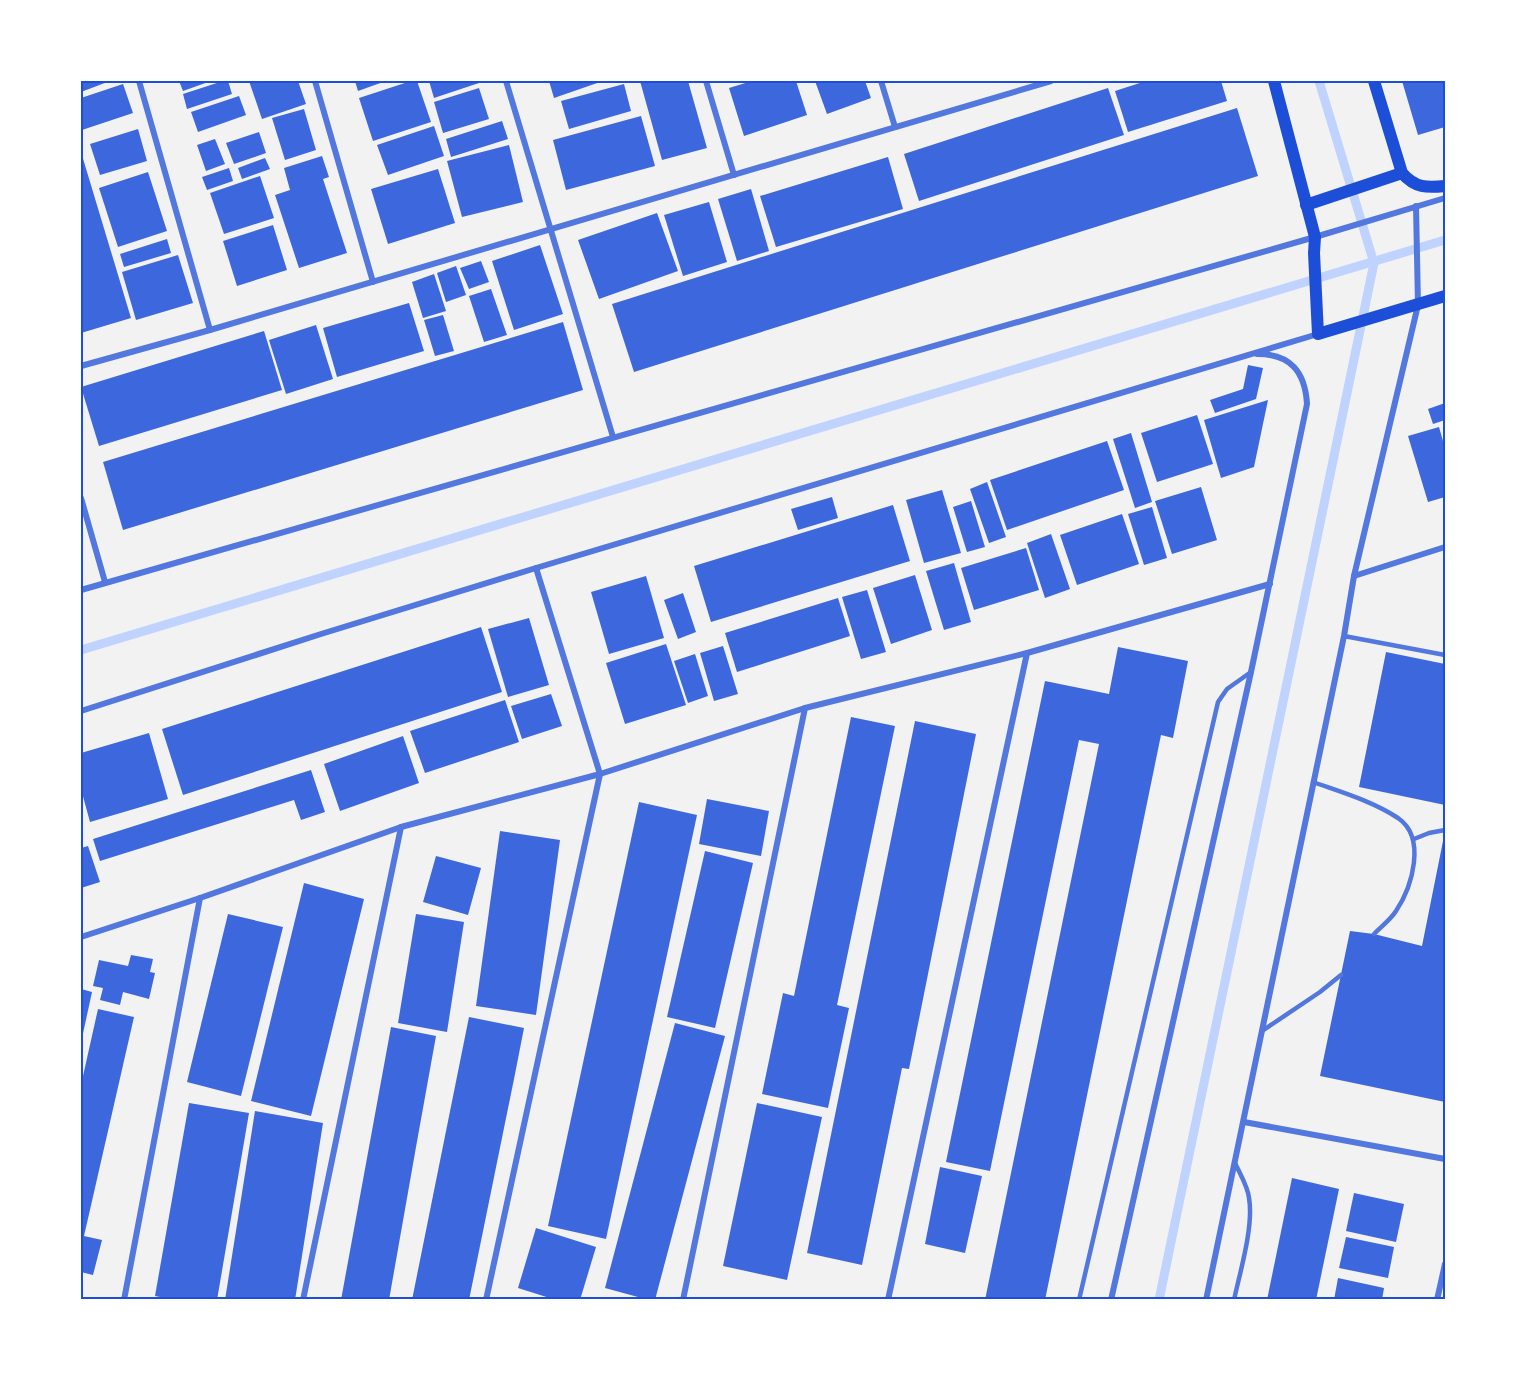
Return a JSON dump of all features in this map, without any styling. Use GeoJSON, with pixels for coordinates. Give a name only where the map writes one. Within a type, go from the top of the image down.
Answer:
{"type":"FeatureCollection","features":[{"type":"Feature","properties":{"kind":"main road"},"geometry":{"type":"LineString","coordinates":[[1274,81],[1315,237],[1318,334],[1445,296]]}},
{"type":"Feature","properties":{"kind":"main road"},"geometry":{"type":"LineString","coordinates":[[1374,81],[1402,173],[1418,187],[1445,186]]}},
{"type":"Feature","properties":{"kind":"main road"},"geometry":{"type":"LineString","coordinates":[[1306,205],[1402,173]]}},
{"type":"Feature","properties":{"kind":"street"},"geometry":{"type":"LineString","coordinates":[[139,81],[210,330]]}},
{"type":"Feature","properties":{"kind":"street"},"geometry":{"type":"LineString","coordinates":[[315,81],[373,282]]}},
{"type":"Feature","properties":{"kind":"street"},"geometry":{"type":"LineString","coordinates":[[506,81],[613,437]]}},
{"type":"Feature","properties":{"kind":"street"},"geometry":{"type":"LineString","coordinates":[[706,81],[734,175]]}},
{"type":"Feature","properties":{"kind":"street"},"geometry":{"type":"LineString","coordinates":[[882,81],[895,127]]}},
{"type":"Feature","properties":{"kind":"street"},"geometry":{"type":"LineString","coordinates":[[81,366],[210,330],[1051,81]]}},
{"type":"Feature","properties":{"kind":"street"},"geometry":{"type":"LineString","coordinates":[[81,590],[1445,198]]}},
{"type":"Feature","properties":{"kind":"street"},"geometry":{"type":"LineString","coordinates":[[1206,1300],[1344,636],[1354,576],[1418,305],[1416,206]]}},
{"type":"Feature","properties":{"kind":"street"},"geometry":{"type":"LineString","coordinates":[[81,711],[536,568],[1318,334]]}},
{"type":"Feature","properties":{"kind":"street"},"geometry":{"type":"LineString","coordinates":[[1111,1300],[1251,672],[1307,404],[1306,387],[1302,377],[1294,366],[1281,358],[1269,354],[1256,354],[1229,360]]}},
{"type":"Feature","properties":{"kind":"street"},"geometry":{"type":"LineString","coordinates":[[81,498],[105,582]]}},
{"type":"Feature","properties":{"kind":"street"},"geometry":{"type":"LineString","coordinates":[[1354,576],[1445,547]]}},
{"type":"Feature","properties":{"kind":"street"},"geometry":{"type":"LineString","coordinates":[[486,1300],[600,774],[536,568]]}},
{"type":"Feature","properties":{"kind":"street"},"geometry":{"type":"LineString","coordinates":[[81,937],[200,898],[401,827],[600,774],[805,708],[1027,653],[1270,584]]}},
{"type":"Feature","properties":{"kind":"street"},"geometry":{"type":"LineString","coordinates":[[888,1300],[1027,653]]}},
{"type":"Feature","properties":{"kind":"street"},"geometry":{"type":"LineString","coordinates":[[683,1300],[805,708]]}},
{"type":"Feature","properties":{"kind":"street"},"geometry":{"type":"LineString","coordinates":[[303,1300],[401,827]]}},
{"type":"Feature","properties":{"kind":"street"},"geometry":{"type":"LineString","coordinates":[[124,1300],[200,898]]}},
{"type":"Feature","properties":{"kind":"street"},"geometry":{"type":"LineString","coordinates":[[1244,1122],[1445,1159]]}},
{"type":"Feature","properties":{"kind":"street"},"geometry":{"type":"LineString","coordinates":[[1437,1300],[1445,1264]]}},
{"type":"Feature","properties":{"kind":"lane"},"geometry":{"type":"LineString","coordinates":[[1344,636],[1445,655]]}},
{"type":"Feature","properties":{"kind":"lane"},"geometry":{"type":"LineString","coordinates":[[1079,1300],[1218,702],[1227,689],[1251,672]]}},
{"type":"Feature","properties":{"kind":"lane"},"geometry":{"type":"LineString","coordinates":[[1313,782],[1360,799],[1400,819],[1414,839],[1414,871],[1396,911],[1374,934]]}},
{"type":"Feature","properties":{"kind":"lane"},"geometry":{"type":"LineString","coordinates":[[1414,839],[1445,830]]}},
{"type":"Feature","properties":{"kind":"lane"},"geometry":{"type":"LineString","coordinates":[[1262,1031],[1341,975]]}},
{"type":"Feature","properties":{"kind":"lane"},"geometry":{"type":"LineString","coordinates":[[1234,1300],[1249,1227],[1250,1209],[1249,1197],[1235,1163]]}},
{"type":"Feature","properties":{"kind":"building"},"geometry":{"type":"Polygon","coordinates":[[[81,81],[110,81],[81,92],[81,81]]]}},
{"type":"Feature","properties":{"kind":"building"},"geometry":{"type":"Polygon","coordinates":[[[179,81],[211,81],[183,91],[179,81]]]}},
{"type":"Feature","properties":{"kind":"building"},"geometry":{"type":"Polygon","coordinates":[[[228,81],[232,94],[187,109],[183,94],[228,81]]]}},
{"type":"Feature","properties":{"kind":"building"},"geometry":{"type":"Polygon","coordinates":[[[249,81],[298,81],[306,104],[262,119],[249,81]]]}},
{"type":"Feature","properties":{"kind":"building"},"geometry":{"type":"Polygon","coordinates":[[[355,81],[386,81],[358,91],[355,81]]]}},
{"type":"Feature","properties":{"kind":"building"},"geometry":{"type":"Polygon","coordinates":[[[417,81],[431,122],[373,141],[359,98],[417,81]]]}},
{"type":"Feature","properties":{"kind":"building"},"geometry":{"type":"Polygon","coordinates":[[[429,81],[485,81],[434,98],[429,81]]]}},
{"type":"Feature","properties":{"kind":"building"},"geometry":{"type":"Polygon","coordinates":[[[549,81],[603,81],[554,98],[549,81]]]}},
{"type":"Feature","properties":{"kind":"building"},"geometry":{"type":"Polygon","coordinates":[[[640,81],[688,81],[707,148],[662,160],[640,81]]]}},
{"type":"Feature","properties":{"kind":"building"},"geometry":{"type":"Polygon","coordinates":[[[752,81],[796,81],[807,115],[744,136],[729,88],[752,81]]]}},
{"type":"Feature","properties":{"kind":"building"},"geometry":{"type":"Polygon","coordinates":[[[815,81],[865,81],[871,98],[827,114],[815,81]]]}},
{"type":"Feature","properties":{"kind":"building"},"geometry":{"type":"Polygon","coordinates":[[[1146,81],[1221,81],[1227,101],[1128,132],[1115,91],[1146,81]]]}},
{"type":"Feature","properties":{"kind":"building"},"geometry":{"type":"Polygon","coordinates":[[[1402,81],[1445,81],[1445,127],[1418,135],[1402,81]]]}},
{"type":"Feature","properties":{"kind":"building"},"geometry":{"type":"Polygon","coordinates":[[[123,84],[133,113],[82,130],[81,98],[123,84]]]}},
{"type":"Feature","properties":{"kind":"building"},"geometry":{"type":"Polygon","coordinates":[[[624,84],[631,111],[569,129],[561,101],[624,84]]]}},
{"type":"Feature","properties":{"kind":"building"},"geometry":{"type":"Polygon","coordinates":[[[479,88],[489,119],[443,133],[434,102],[479,88]]]}},
{"type":"Feature","properties":{"kind":"building"},"geometry":{"type":"Polygon","coordinates":[[[1108,88],[1124,135],[919,201],[904,154],[1108,88]]]}},
{"type":"Feature","properties":{"kind":"building"},"geometry":{"type":"Polygon","coordinates":[[[239,96],[246,115],[198,132],[191,112],[239,96]]]}},
{"type":"Feature","properties":{"kind":"building"},"geometry":{"type":"Polygon","coordinates":[[[1237,108],[1258,176],[634,372],[612,304],[1237,108]]]}},
{"type":"Feature","properties":{"kind":"building"},"geometry":{"type":"Polygon","coordinates":[[[304,109],[316,150],[285,160],[272,118],[304,109]]]}},
{"type":"Feature","properties":{"kind":"building"},"geometry":{"type":"Polygon","coordinates":[[[641,116],[655,166],[566,190],[553,140],[641,116]]]}},
{"type":"Feature","properties":{"kind":"building"},"geometry":{"type":"Polygon","coordinates":[[[502,121],[508,139],[451,157],[446,139],[502,121]]]}},
{"type":"Feature","properties":{"kind":"building"},"geometry":{"type":"Polygon","coordinates":[[[434,126],[444,156],[388,175],[377,145],[434,126]]]}},
{"type":"Feature","properties":{"kind":"building"},"geometry":{"type":"Polygon","coordinates":[[[138,129],[147,161],[100,175],[90,144],[138,129]]]}},
{"type":"Feature","properties":{"kind":"building"},"geometry":{"type":"Polygon","coordinates":[[[259,132],[266,153],[234,164],[226,143],[259,132]]]}},
{"type":"Feature","properties":{"kind":"building"},"geometry":{"type":"Polygon","coordinates":[[[215,139],[225,164],[206,171],[197,145],[215,139]]]}},
{"type":"Feature","properties":{"kind":"building"},"geometry":{"type":"Polygon","coordinates":[[[509,145],[523,202],[462,217],[447,161],[509,145]]]}},
{"type":"Feature","properties":{"kind":"building"},"geometry":{"type":"Polygon","coordinates":[[[81,152],[131,318],[81,333],[81,152]]]}},
{"type":"Feature","properties":{"kind":"building"},"geometry":{"type":"Polygon","coordinates":[[[322,156],[329,177],[323,179],[347,253],[299,268],[275,195],[290,190],[284,168],[322,156]]]}},
{"type":"Feature","properties":{"kind":"building"},"geometry":{"type":"Polygon","coordinates":[[[888,157],[903,209],[776,247],[760,196],[888,157]]]}},
{"type":"Feature","properties":{"kind":"building"},"geometry":{"type":"Polygon","coordinates":[[[265,158],[270,169],[242,179],[238,168],[265,158]]]}},
{"type":"Feature","properties":{"kind":"building"},"geometry":{"type":"Polygon","coordinates":[[[229,168],[233,181],[207,190],[202,177],[229,168]]]}},
{"type":"Feature","properties":{"kind":"building"},"geometry":{"type":"Polygon","coordinates":[[[438,169],[455,223],[388,244],[371,189],[438,169]]]}},
{"type":"Feature","properties":{"kind":"building"},"geometry":{"type":"Polygon","coordinates":[[[148,172],[167,231],[118,247],[99,188],[148,172]]]}},
{"type":"Feature","properties":{"kind":"building"},"geometry":{"type":"Polygon","coordinates":[[[260,176],[274,218],[224,234],[210,193],[260,176]]]}},
{"type":"Feature","properties":{"kind":"building"},"geometry":{"type":"Polygon","coordinates":[[[751,189],[769,251],[737,261],[718,199],[751,189]]]}},
{"type":"Feature","properties":{"kind":"building"},"geometry":{"type":"Polygon","coordinates":[[[709,202],[727,262],[683,276],[664,215],[709,202]]]}},
{"type":"Feature","properties":{"kind":"building"},"geometry":{"type":"Polygon","coordinates":[[[657,213],[678,271],[599,299],[578,240],[657,213]]]}},
{"type":"Feature","properties":{"kind":"building"},"geometry":{"type":"Polygon","coordinates":[[[273,225],[287,270],[237,286],[223,241],[273,225]]]}},
{"type":"Feature","properties":{"kind":"building"},"geometry":{"type":"Polygon","coordinates":[[[167,239],[171,253],[124,267],[120,254],[167,239]]]}},
{"type":"Feature","properties":{"kind":"building"},"geometry":{"type":"Polygon","coordinates":[[[540,245],[563,314],[514,330],[492,261],[540,245]]]}},
{"type":"Feature","properties":{"kind":"building"},"geometry":{"type":"Polygon","coordinates":[[[178,255],[193,303],[136,320],[122,272],[178,255]]]}},
{"type":"Feature","properties":{"kind":"building"},"geometry":{"type":"Polygon","coordinates":[[[481,261],[489,282],[469,289],[460,268],[481,261]]]}},
{"type":"Feature","properties":{"kind":"building"},"geometry":{"type":"Polygon","coordinates":[[[456,266],[466,295],[446,302],[437,273],[456,266]]]}},
{"type":"Feature","properties":{"kind":"building"},"geometry":{"type":"Polygon","coordinates":[[[434,274],[446,311],[423,318],[412,282],[434,274]]]}},
{"type":"Feature","properties":{"kind":"building"},"geometry":{"type":"Polygon","coordinates":[[[491,289],[507,335],[484,342],[469,296],[491,289]]]}},
{"type":"Feature","properties":{"kind":"building"},"geometry":{"type":"Polygon","coordinates":[[[409,303],[424,351],[337,377],[323,328],[409,303]]]}},
{"type":"Feature","properties":{"kind":"building"},"geometry":{"type":"Polygon","coordinates":[[[443,315],[454,351],[435,356],[424,320],[443,315]]]}},
{"type":"Feature","properties":{"kind":"building"},"geometry":{"type":"Polygon","coordinates":[[[563,322],[583,390],[123,530],[103,462],[563,322]]]}},
{"type":"Feature","properties":{"kind":"building"},"geometry":{"type":"Polygon","coordinates":[[[316,325],[333,379],[286,394],[269,340],[316,325]]]}},
{"type":"Feature","properties":{"kind":"building"},"geometry":{"type":"Polygon","coordinates":[[[264,331],[282,390],[99,446],[81,387],[264,331]]]}},
{"type":"Feature","properties":{"kind":"building"},"geometry":{"type":"Polygon","coordinates":[[[1248,365],[1263,368],[1256,399],[1215,413],[1210,400],[1243,389],[1248,365]]]}},
{"type":"Feature","properties":{"kind":"building"},"geometry":{"type":"Polygon","coordinates":[[[1268,400],[1254,467],[1221,478],[1204,420],[1268,400]]]}},
{"type":"Feature","properties":{"kind":"building"},"geometry":{"type":"Polygon","coordinates":[[[1445,403],[1445,420],[1433,424],[1428,409],[1445,403]]]}},
{"type":"Feature","properties":{"kind":"building"},"geometry":{"type":"Polygon","coordinates":[[[1197,415],[1213,464],[1157,482],[1141,433],[1197,415]]]}},
{"type":"Feature","properties":{"kind":"building"},"geometry":{"type":"Polygon","coordinates":[[[1439,427],[1445,448],[1445,497],[1428,502],[1408,436],[1439,427]]]}},
{"type":"Feature","properties":{"kind":"building"},"geometry":{"type":"Polygon","coordinates":[[[1131,433],[1152,502],[1135,508],[1113,439],[1131,433]]]}},
{"type":"Feature","properties":{"kind":"building"},"geometry":{"type":"Polygon","coordinates":[[[1107,441],[1124,490],[1007,530],[990,480],[1107,441]]]}},
{"type":"Feature","properties":{"kind":"building"},"geometry":{"type":"Polygon","coordinates":[[[987,482],[1006,537],[989,543],[970,489],[987,482]]]}},
{"type":"Feature","properties":{"kind":"building"},"geometry":{"type":"Polygon","coordinates":[[[1201,487],[1217,540],[1172,554],[1155,501],[1201,487]]]}},
{"type":"Feature","properties":{"kind":"building"},"geometry":{"type":"Polygon","coordinates":[[[942,490],[961,553],[924,563],[906,500],[942,490]]]}},
{"type":"Feature","properties":{"kind":"building"},"geometry":{"type":"Polygon","coordinates":[[[832,497],[838,518],[798,530],[791,509],[832,497]]]}},
{"type":"Feature","properties":{"kind":"building"},"geometry":{"type":"Polygon","coordinates":[[[971,501],[985,547],[967,552],[953,507],[971,501]]]}},
{"type":"Feature","properties":{"kind":"building"},"geometry":{"type":"Polygon","coordinates":[[[893,505],[910,561],[711,622],[694,566],[893,505]]]}},
{"type":"Feature","properties":{"kind":"building"},"geometry":{"type":"Polygon","coordinates":[[[1152,507],[1167,558],[1144,565],[1128,514],[1152,507]]]}},
{"type":"Feature","properties":{"kind":"building"},"geometry":{"type":"Polygon","coordinates":[[[1122,514],[1139,564],[1077,585],[1060,535],[1122,514]]]}},
{"type":"Feature","properties":{"kind":"building"},"geometry":{"type":"Polygon","coordinates":[[[1051,534],[1070,589],[1045,598],[1027,543],[1051,534]]]}},
{"type":"Feature","properties":{"kind":"building"},"geometry":{"type":"Polygon","coordinates":[[[1026,548],[1039,590],[974,610],[961,568],[1026,548]]]}},
{"type":"Feature","properties":{"kind":"building"},"geometry":{"type":"Polygon","coordinates":[[[954,563],[971,622],[944,630],[926,571],[954,563]]]}},
{"type":"Feature","properties":{"kind":"building"},"geometry":{"type":"Polygon","coordinates":[[[915,575],[932,630],[891,644],[873,588],[915,575]]]}},
{"type":"Feature","properties":{"kind":"building"},"geometry":{"type":"Polygon","coordinates":[[[646,576],[664,638],[609,654],[591,592],[646,576]]]}},
{"type":"Feature","properties":{"kind":"building"},"geometry":{"type":"Polygon","coordinates":[[[867,590],[886,652],[861,659],[842,597],[867,590]]]}},
{"type":"Feature","properties":{"kind":"building"},"geometry":{"type":"Polygon","coordinates":[[[683,593],[696,632],[678,639],[664,600],[683,593]]]}},
{"type":"Feature","properties":{"kind":"building"},"geometry":{"type":"Polygon","coordinates":[[[838,598],[850,636],[737,672],[725,633],[838,598]]]}},
{"type":"Feature","properties":{"kind":"building"},"geometry":{"type":"Polygon","coordinates":[[[529,618],[549,685],[508,697],[488,629],[529,618]]]}},
{"type":"Feature","properties":{"kind":"building"},"geometry":{"type":"Polygon","coordinates":[[[481,627],[502,692],[183,795],[162,729],[481,627]]]}},
{"type":"Feature","properties":{"kind":"building"},"geometry":{"type":"Polygon","coordinates":[[[666,644],[686,705],[625,724],[606,663],[666,644]]]}},
{"type":"Feature","properties":{"kind":"building"},"geometry":{"type":"Polygon","coordinates":[[[723,646],[738,694],[714,701],[700,653],[723,646]]]}},
{"type":"Feature","properties":{"kind":"building"},"geometry":{"type":"Polygon","coordinates":[[[1118,647],[1188,661],[1173,738],[1161,735],[1045,1300],[985,1300],[1099,744],[1079,740],[990,1171],[946,1162],[1045,681],[1109,694],[1118,647]]]}},
{"type":"Feature","properties":{"kind":"building"},"geometry":{"type":"Polygon","coordinates":[[[1386,652],[1445,664],[1445,805],[1359,787],[1386,652]]]}},
{"type":"Feature","properties":{"kind":"building"},"geometry":{"type":"Polygon","coordinates":[[[695,654],[708,696],[688,703],[674,661],[695,654]]]}},
{"type":"Feature","properties":{"kind":"building"},"geometry":{"type":"Polygon","coordinates":[[[551,694],[562,726],[522,739],[511,706],[551,694]]]}},
{"type":"Feature","properties":{"kind":"building"},"geometry":{"type":"Polygon","coordinates":[[[505,700],[519,742],[425,773],[410,731],[505,700]]]}},
{"type":"Feature","properties":{"kind":"building"},"geometry":{"type":"Polygon","coordinates":[[[851,717],[895,726],[837,1005],[849,1008],[828,1108],[762,1094],[783,993],[794,996],[851,717]]]}},
{"type":"Feature","properties":{"kind":"building"},"geometry":{"type":"Polygon","coordinates":[[[915,721],[976,734],[909,1069],[902,1068],[862,1265],[807,1253],[915,721]]]}},
{"type":"Feature","properties":{"kind":"building"},"geometry":{"type":"Polygon","coordinates":[[[149,733],[168,799],[90,822],[81,789],[81,753],[149,733]]]}},
{"type":"Feature","properties":{"kind":"building"},"geometry":{"type":"Polygon","coordinates":[[[403,736],[419,783],[340,811],[324,764],[403,736]]]}},
{"type":"Feature","properties":{"kind":"building"},"geometry":{"type":"Polygon","coordinates":[[[311,770],[325,812],[301,820],[294,800],[100,861],[93,839],[311,770]]]}},
{"type":"Feature","properties":{"kind":"building"},"geometry":{"type":"Polygon","coordinates":[[[707,799],[769,811],[761,856],[699,844],[707,799]]]}},
{"type":"Feature","properties":{"kind":"building"},"geometry":{"type":"Polygon","coordinates":[[[639,802],[697,815],[606,1239],[548,1226],[639,802]]]}},
{"type":"Feature","properties":{"kind":"building"},"geometry":{"type":"Polygon","coordinates":[[[500,831],[560,840],[536,1015],[476,1006],[500,831]]]}},
{"type":"Feature","properties":{"kind":"building"},"geometry":{"type":"Polygon","coordinates":[[[1444,836],[1445,1102],[1320,1076],[1350,931],[1374,934],[1422,946],[1444,836]]]}},
{"type":"Feature","properties":{"kind":"building"},"geometry":{"type":"Polygon","coordinates":[[[88,846],[100,882],[81,888],[81,848],[88,846]]]}},
{"type":"Feature","properties":{"kind":"building"},"geometry":{"type":"Polygon","coordinates":[[[705,851],[753,863],[715,1028],[667,1017],[705,851]]]}},
{"type":"Feature","properties":{"kind":"building"},"geometry":{"type":"Polygon","coordinates":[[[436,856],[481,868],[468,915],[423,902],[436,856]]]}},
{"type":"Feature","properties":{"kind":"building"},"geometry":{"type":"Polygon","coordinates":[[[304,883],[364,899],[311,1116],[251,1101],[304,883]]]}},
{"type":"Feature","properties":{"kind":"building"},"geometry":{"type":"Polygon","coordinates":[[[228,914],[283,927],[241,1096],[187,1082],[228,914]]]}},
{"type":"Feature","properties":{"kind":"building"},"geometry":{"type":"Polygon","coordinates":[[[416,914],[464,922],[447,1032],[398,1023],[416,914]]]}},
{"type":"Feature","properties":{"kind":"building"},"geometry":{"type":"Polygon","coordinates":[[[131,955],[153,959],[150,972],[155,973],[149,999],[123,992],[120,1005],[100,1000],[103,988],[93,986],[99,960],[128,966],[131,955]]]}},
{"type":"Feature","properties":{"kind":"building"},"geometry":{"type":"Polygon","coordinates":[[[81,989],[92,992],[82,1038],[81,1038],[81,989]]]}},
{"type":"Feature","properties":{"kind":"building"},"geometry":{"type":"Polygon","coordinates":[[[98,1009],[134,1017],[84,1236],[102,1240],[93,1275],[81,1272],[81,1085],[98,1009]]]}},
{"type":"Feature","properties":{"kind":"building"},"geometry":{"type":"Polygon","coordinates":[[[469,1017],[524,1028],[515,1074],[469,1300],[412,1300],[469,1017]]]}},
{"type":"Feature","properties":{"kind":"building"},"geometry":{"type":"Polygon","coordinates":[[[675,1023],[725,1036],[655,1300],[649,1300],[605,1288],[675,1023]]]}},
{"type":"Feature","properties":{"kind":"building"},"geometry":{"type":"Polygon","coordinates":[[[391,1027],[436,1036],[389,1300],[341,1300],[391,1027]]]}},
{"type":"Feature","properties":{"kind":"building"},"geometry":{"type":"Polygon","coordinates":[[[189,1103],[249,1113],[217,1300],[175,1300],[155,1296],[189,1103]]]}},
{"type":"Feature","properties":{"kind":"building"},"geometry":{"type":"Polygon","coordinates":[[[757,1103],[822,1117],[787,1280],[723,1266],[757,1103]]]}},
{"type":"Feature","properties":{"kind":"building"},"geometry":{"type":"Polygon","coordinates":[[[255,1111],[323,1123],[295,1300],[225,1300],[255,1111]]]}},
{"type":"Feature","properties":{"kind":"building"},"geometry":{"type":"Polygon","coordinates":[[[940,1167],[982,1176],[965,1253],[925,1244],[940,1167]]]}},
{"type":"Feature","properties":{"kind":"building"},"geometry":{"type":"Polygon","coordinates":[[[1292,1178],[1339,1189],[1316,1300],[1267,1300],[1292,1178]]]}},
{"type":"Feature","properties":{"kind":"building"},"geometry":{"type":"Polygon","coordinates":[[[1354,1193],[1404,1204],[1396,1242],[1346,1231],[1354,1193]]]}},
{"type":"Feature","properties":{"kind":"building"},"geometry":{"type":"Polygon","coordinates":[[[536,1228],[596,1247],[580,1300],[556,1300],[518,1288],[536,1228]]]}},
{"type":"Feature","properties":{"kind":"building"},"geometry":{"type":"Polygon","coordinates":[[[1346,1237],[1394,1247],[1388,1278],[1339,1268],[1346,1237]]]}},
{"type":"Feature","properties":{"kind":"building"},"geometry":{"type":"Polygon","coordinates":[[[1338,1278],[1384,1288],[1382,1300],[1334,1300],[1338,1278]]]}},
{"type":"Feature","properties":{"kind":"waterway"},"geometry":{"type":"LineString","coordinates":[[1159,1300],[1374,263],[1319,81]]}},
{"type":"Feature","properties":{"kind":"waterway"},"geometry":{"type":"LineString","coordinates":[[81,650],[1445,240]]}}]}
